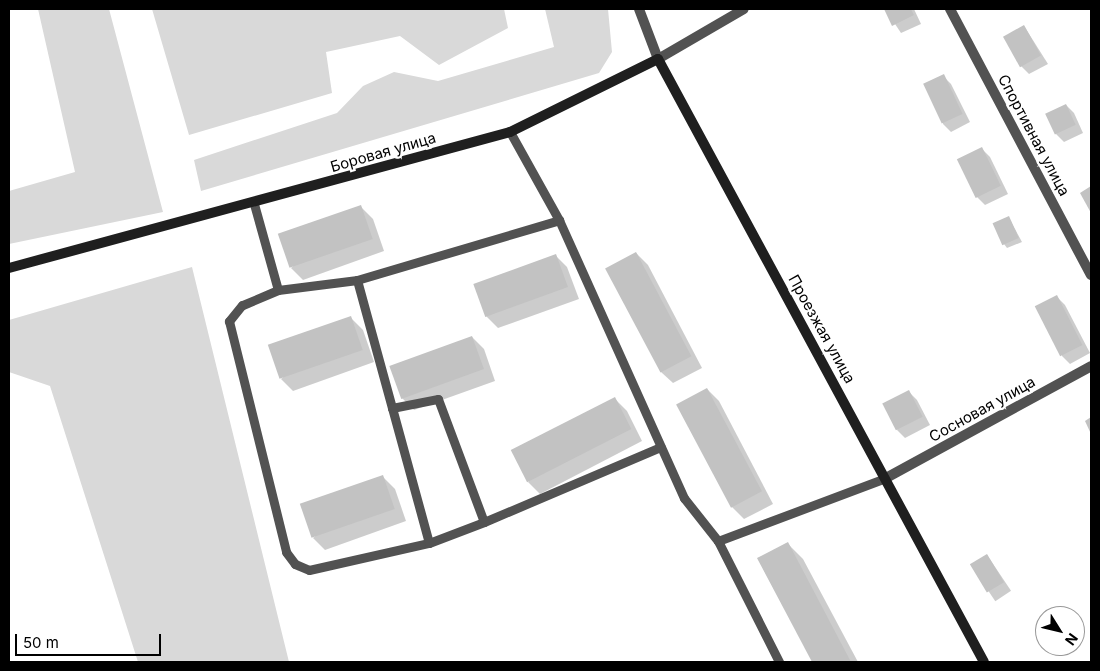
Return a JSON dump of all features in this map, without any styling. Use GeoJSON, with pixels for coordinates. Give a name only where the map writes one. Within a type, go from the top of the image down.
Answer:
{"type":"FeatureCollection","features":[{"type":"Feature","properties":{"kind":"street","name":"Проезжая улица"},"geometry":{"type":"LineString","coordinates":[[639,9],[658,59],[984,662]]}},
{"type":"Feature","properties":{"kind":"street","name":"Боровая улица"},"geometry":{"type":"LineString","coordinates":[[9,268],[254,204],[510,132],[658,59],[744,9]]}},
{"type":"Feature","properties":{"kind":"street","name":"Спортивная улица"},"geometry":{"type":"LineString","coordinates":[[950,9],[1091,275]]}},
{"type":"Feature","properties":{"kind":"street","name":"Сосновая улица"},"geometry":{"type":"LineString","coordinates":[[886,478],[1091,366]]}},
{"type":"Feature","properties":{"kind":"lane"},"geometry":{"type":"LineString","coordinates":[[510,132],[559,220],[684,498],[718,541],[779,662]]}},
{"type":"Feature","properties":{"kind":"lane"},"geometry":{"type":"LineString","coordinates":[[254,204],[278,290]]}},
{"type":"Feature","properties":{"kind":"lane"},"geometry":{"type":"LineString","coordinates":[[559,220],[357,280],[278,290],[242,305],[229,322],[286,552],[295,564],[309,570],[429,543],[484,522],[661,447]]}},
{"type":"Feature","properties":{"kind":"lane"},"geometry":{"type":"LineString","coordinates":[[357,280],[429,543]]}},
{"type":"Feature","properties":{"kind":"lane"},"geometry":{"type":"LineString","coordinates":[[392,408],[438,399],[484,522]]}},
{"type":"Feature","properties":{"kind":"lane"},"geometry":{"type":"LineString","coordinates":[[718,541],[886,478]]}},
{"type":"Feature","properties":{"kind":"shaded area"},"geometry":{"type":"Polygon","coordinates":[[[38,9],[109,9],[163,212],[9,244],[9,191],[75,172],[38,9]]]}},
{"type":"Feature","properties":{"kind":"shaded area"},"geometry":{"type":"Polygon","coordinates":[[[152,9],[504,9],[508,28],[439,65],[400,36],[326,52],[332,93],[189,135],[152,9]]]}},
{"type":"Feature","properties":{"kind":"shaded area"},"geometry":{"type":"Polygon","coordinates":[[[545,9],[608,9],[612,52],[599,73],[201,191],[194,160],[337,113],[363,86],[394,72],[438,81],[554,47],[545,9]]]}},
{"type":"Feature","properties":{"kind":"shaded area"},"geometry":{"type":"Polygon","coordinates":[[[192,267],[289,662],[138,662],[50,386],[9,372],[9,320],[192,267]]]}},
{"type":"Feature","properties":{"kind":"building"},"geometry":{"type":"Polygon","coordinates":[[[884,9],[911,9],[914,15],[892,26],[884,9]]]}},
{"type":"Feature","properties":{"kind":"building"},"geometry":{"type":"Polygon","coordinates":[[[1024,25],[1041,56],[1020,67],[1003,37],[1024,25]]]}},
{"type":"Feature","properties":{"kind":"building"},"geometry":{"type":"Polygon","coordinates":[[[944,74],[963,114],[942,124],[923,84],[944,74]]]}},
{"type":"Feature","properties":{"kind":"building"},"geometry":{"type":"Polygon","coordinates":[[[1066,104],[1076,125],[1055,135],[1045,114],[1066,104]]]}},
{"type":"Feature","properties":{"kind":"building"},"geometry":{"type":"Polygon","coordinates":[[[982,147],[1001,186],[976,198],[957,159],[982,147]]]}},
{"type":"Feature","properties":{"kind":"building"},"geometry":{"type":"Polygon","coordinates":[[[1091,186],[1091,213],[1080,193],[1091,186]]]}},
{"type":"Feature","properties":{"kind":"building"},"geometry":{"type":"Polygon","coordinates":[[[361,205],[373,239],[290,268],[278,234],[361,205]]]}},
{"type":"Feature","properties":{"kind":"building"},"geometry":{"type":"Polygon","coordinates":[[[1009,216],[1019,238],[1002,245],[993,223],[1009,216]]]}},
{"type":"Feature","properties":{"kind":"building"},"geometry":{"type":"Polygon","coordinates":[[[636,252],[691,356],[660,373],[605,268],[636,252]]]}},
{"type":"Feature","properties":{"kind":"building"},"geometry":{"type":"Polygon","coordinates":[[[556,254],[568,287],[485,317],[473,284],[556,254]]]}},
{"type":"Feature","properties":{"kind":"building"},"geometry":{"type":"Polygon","coordinates":[[[1057,295],[1082,345],[1060,356],[1035,306],[1057,295]]]}},
{"type":"Feature","properties":{"kind":"building"},"geometry":{"type":"Polygon","coordinates":[[[351,316],[363,350],[280,379],[268,345],[351,316]]]}},
{"type":"Feature","properties":{"kind":"building"},"geometry":{"type":"Polygon","coordinates":[[[472,336],[484,369],[401,399],[389,366],[472,336]]]}},
{"type":"Feature","properties":{"kind":"building"},"geometry":{"type":"Polygon","coordinates":[[[707,388],[762,491],[731,508],[676,404],[707,388]]]}},
{"type":"Feature","properties":{"kind":"building"},"geometry":{"type":"Polygon","coordinates":[[[909,390],[923,417],[896,430],[882,404],[909,390]]]}},
{"type":"Feature","properties":{"kind":"building"},"geometry":{"type":"Polygon","coordinates":[[[615,397],[631,429],[527,482],[511,450],[615,397]]]}},
{"type":"Feature","properties":{"kind":"building"},"geometry":{"type":"Polygon","coordinates":[[[1091,417],[1091,434],[1085,421],[1091,417]]]}},
{"type":"Feature","properties":{"kind":"building"},"geometry":{"type":"Polygon","coordinates":[[[383,475],[395,509],[312,538],[300,504],[383,475]]]}},
{"type":"Feature","properties":{"kind":"building"},"geometry":{"type":"Polygon","coordinates":[[[788,542],[851,662],[812,662],[757,558],[788,542]]]}},
{"type":"Feature","properties":{"kind":"building"},"geometry":{"type":"Polygon","coordinates":[[[987,554],[1004,582],[987,593],[970,564],[987,554]]]}}]}
